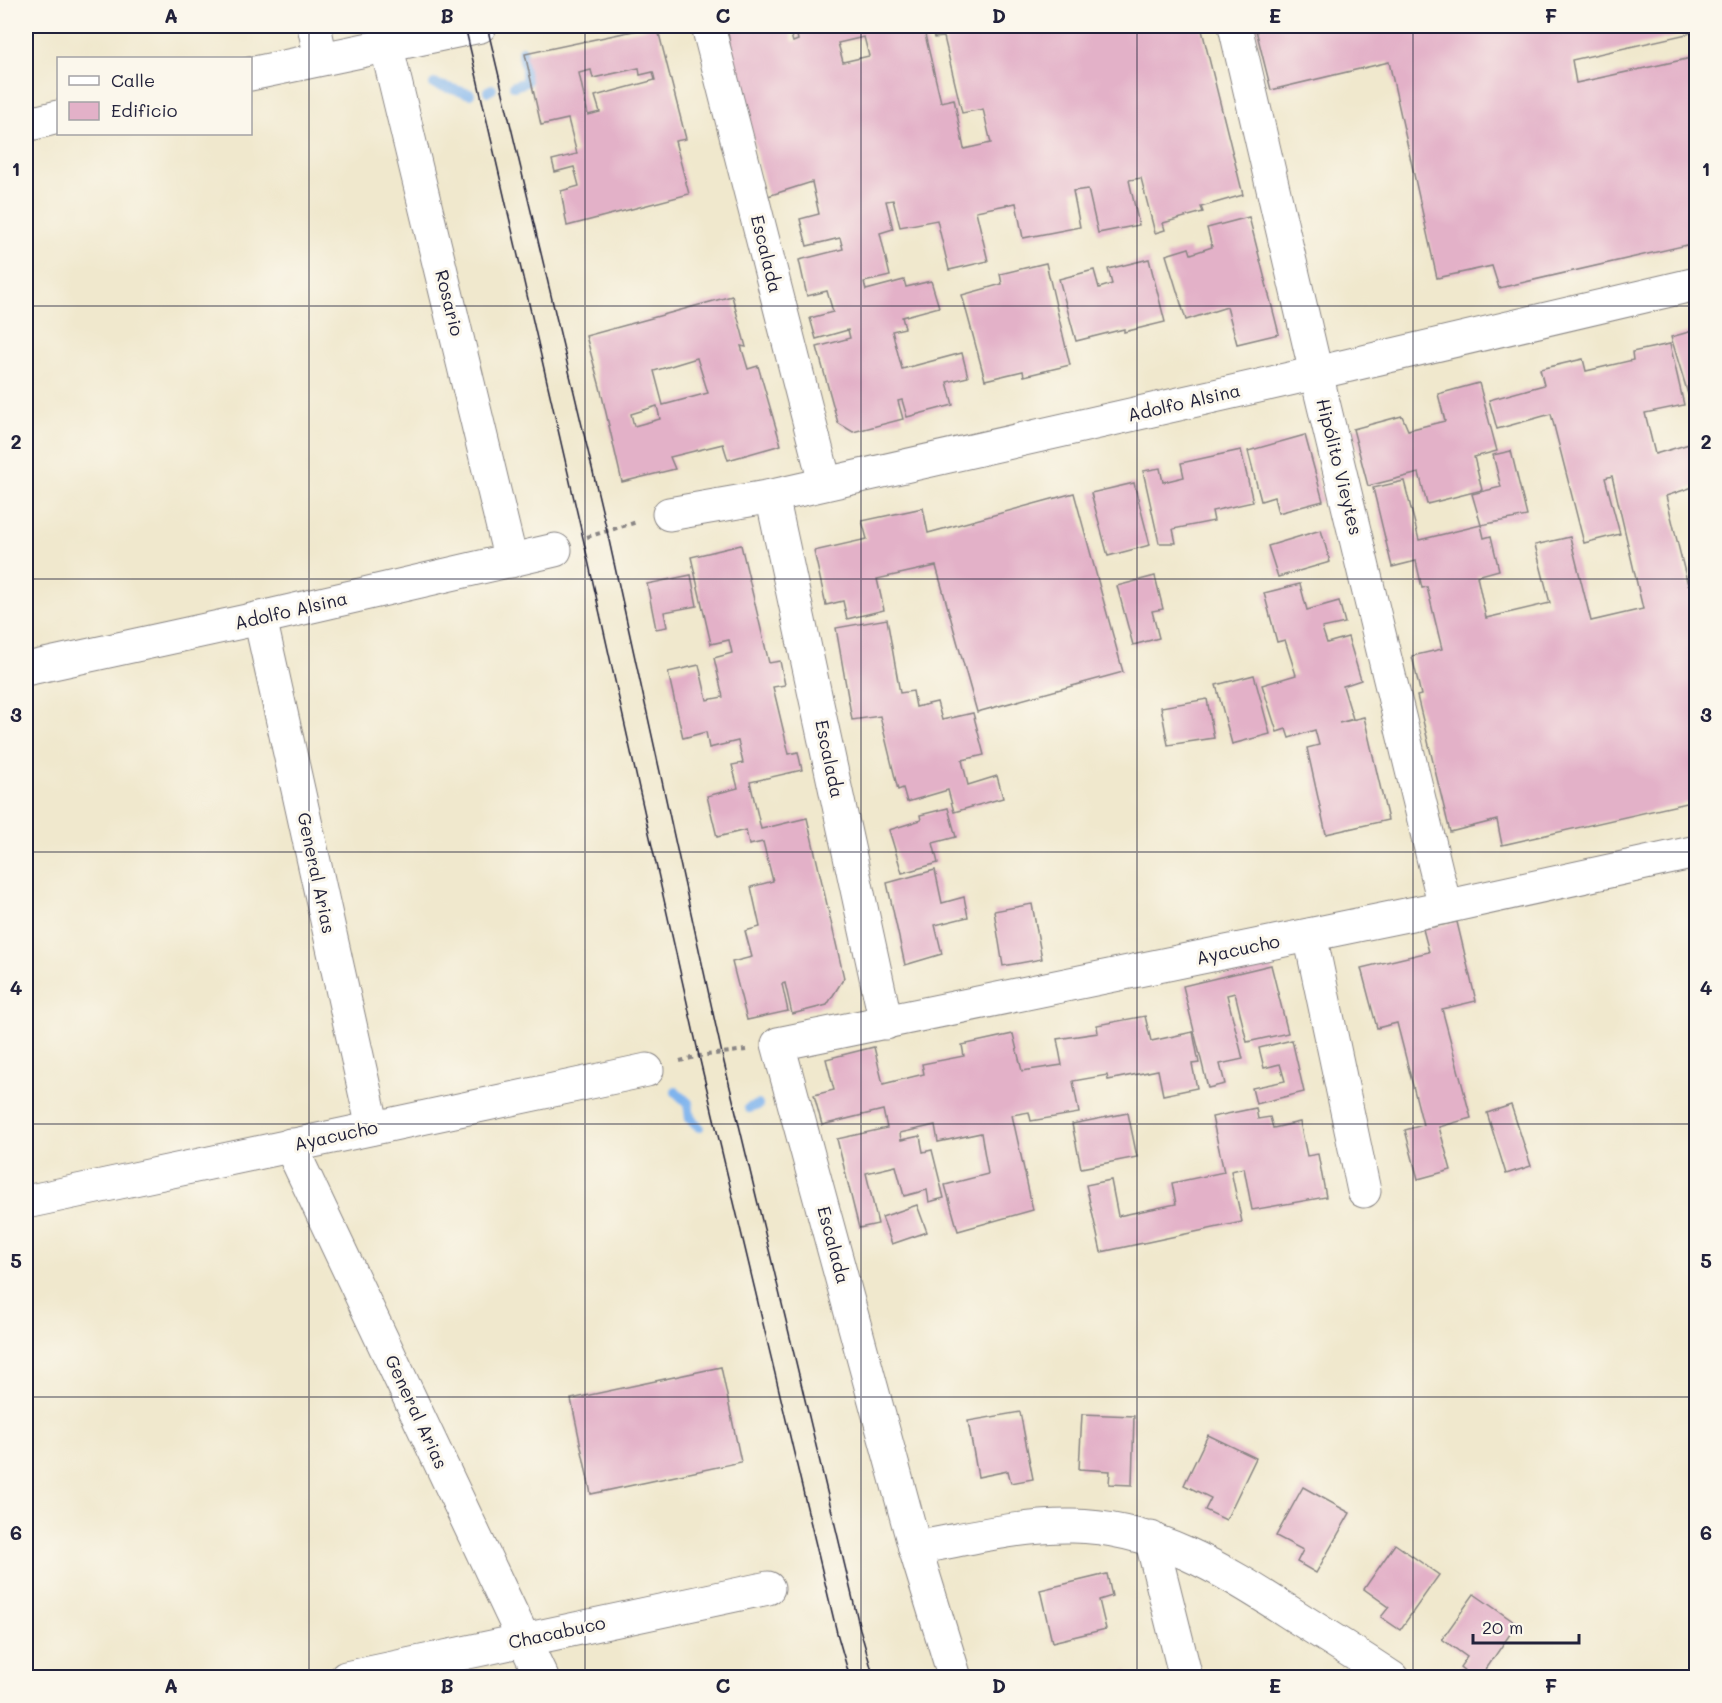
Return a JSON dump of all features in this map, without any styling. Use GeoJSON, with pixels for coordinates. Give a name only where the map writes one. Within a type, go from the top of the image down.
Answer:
{"type":"FeatureCollection","features":[{"type":"Feature","properties":{"kind":"street"},"geometry":{"type":"LineString","coordinates":[[314,26],[321,58]]}},
{"type":"Feature","properties":{"kind":"street"},"geometry":{"type":"LineString","coordinates":[[252,74],[480,26]]}},
{"type":"Feature","properties":{"kind":"street","name":"Escalada"},"geometry":{"type":"LineString","coordinates":[[708,26],[825,483]]}},
{"type":"Feature","properties":{"kind":"street","name":"Hipólito Vieytes"},"geometry":{"type":"LineString","coordinates":[[1235,26],[1445,907]]}},
{"type":"Feature","properties":{"kind":"street","name":"Rosario"},"geometry":{"type":"LineString","coordinates":[[386,44],[511,561]]}},
{"type":"Feature","properties":{"kind":"street"},"geometry":{"type":"LineString","coordinates":[[26,125],[57,117]]}},
{"type":"Feature","properties":{"kind":"street","name":"Adolfo Alsina"},"geometry":{"type":"LineString","coordinates":[[669,513],[772,496],[1696,284]]}},
{"type":"Feature","properties":{"kind":"street","name":"Escalada"},"geometry":{"type":"LineString","coordinates":[[772,496],[886,1023]]}},
{"type":"Feature","properties":{"kind":"street","name":"Adolfo Alsina"},"geometry":{"type":"LineString","coordinates":[[26,669],[555,550]]}},
{"type":"Feature","properties":{"kind":"street","name":"General Arias"},"geometry":{"type":"LineString","coordinates":[[260,618],[373,1128]]}},
{"type":"Feature","properties":{"kind":"street","name":"Ayacucho"},"geometry":{"type":"LineString","coordinates":[[778,1044],[1445,907],[1696,852]]}},
{"type":"Feature","properties":{"kind":"street"},"geometry":{"type":"LineString","coordinates":[[1310,935],[1364,1191]]}},
{"type":"Feature","properties":{"kind":"street","name":"Escalada"},"geometry":{"type":"LineString","coordinates":[[778,1044],[915,1548],[955,1677]]}},
{"type":"Feature","properties":{"kind":"street","name":"Ayacucho"},"geometry":{"type":"LineString","coordinates":[[26,1202],[647,1070]]}},
{"type":"Feature","properties":{"kind":"street","name":"General Arias"},"geometry":{"type":"LineString","coordinates":[[290,1145],[542,1677]]}},
{"type":"Feature","properties":{"kind":"street"},"geometry":{"type":"LineString","coordinates":[[915,1548],[1023,1528],[1073,1526],[1114,1530],[1151,1538],[1190,1554],[1240,1581],[1392,1677]]}},
{"type":"Feature","properties":{"kind":"street"},"geometry":{"type":"LineString","coordinates":[[1151,1538],[1186,1677]]}},
{"type":"Feature","properties":{"kind":"street","name":"Chacabuco"},"geometry":{"type":"LineString","coordinates":[[346,1677],[768,1588]]}},
{"type":"Feature","properties":{"kind":"path"},"geometry":{"type":"LineString","coordinates":[[555,550],[583,538],[669,513]]}},
{"type":"Feature","properties":{"kind":"path"},"geometry":{"type":"LineString","coordinates":[[647,1070],[699,1056],[778,1044]]}},
{"type":"Feature","properties":{"kind":"building"},"geometry":{"type":"Polygon","coordinates":[[[657,26],[686,139],[675,141],[689,194],[567,226],[561,191],[579,186],[574,167],[555,172],[552,160],[577,154],[568,119],[541,125],[525,54],[657,26]],[[639,68],[593,78],[591,70],[579,73],[588,115],[600,112],[595,96],[655,80],[653,72],[640,75],[639,68]]]}},
{"type":"Feature","properties":{"kind":"building"},"geometry":{"type":"Polygon","coordinates":[[[727,26],[788,26],[793,42],[798,40],[795,26],[923,26],[941,102],[954,99],[964,149],[991,143],[983,109],[962,113],[944,37],[934,38],[931,26],[1201,26],[1243,195],[1201,207],[1203,212],[1163,223],[1165,230],[1155,233],[1141,178],[1129,180],[1139,225],[1098,233],[1088,189],[1073,191],[1080,227],[1023,238],[1016,203],[976,211],[988,261],[949,270],[937,220],[900,227],[893,200],[886,201],[893,229],[880,233],[890,276],[864,282],[866,290],[904,280],[906,287],[931,281],[939,307],[902,317],[905,328],[892,331],[902,369],[962,353],[968,377],[947,382],[953,405],[907,417],[902,400],[898,401],[903,419],[853,432],[838,423],[817,347],[850,338],[848,330],[816,339],[810,318],[833,312],[827,291],[807,296],[799,260],[843,249],[840,238],[807,246],[800,219],[819,214],[812,182],[768,196],[732,57],[727,26]],[[864,37],[838,43],[843,62],[869,56],[864,37]]]}},
{"type":"Feature","properties":{"kind":"building"},"geometry":{"type":"Polygon","coordinates":[[[1255,26],[1696,26],[1696,32],[1572,60],[1576,83],[1696,57],[1696,243],[1499,288],[1492,266],[1437,278],[1389,62],[1271,90],[1255,26]]]}},
{"type":"Feature","properties":{"kind":"building"},"geometry":{"type":"Polygon","coordinates":[[[1249,217],[1279,334],[1237,344],[1227,307],[1186,320],[1166,255],[1189,248],[1191,254],[1212,247],[1207,228],[1249,217]]]}},
{"type":"Feature","properties":{"kind":"building"},"geometry":{"type":"Polygon","coordinates":[[[1149,259],[1165,322],[1076,341],[1059,279],[1094,270],[1099,288],[1112,284],[1108,269],[1149,259]]]}},
{"type":"Feature","properties":{"kind":"building"},"geometry":{"type":"Polygon","coordinates":[[[1046,263],[1070,365],[1024,376],[1023,371],[985,380],[962,295],[1002,284],[1000,274],[1046,263]]]}},
{"type":"Feature","properties":{"kind":"building"},"geometry":{"type":"Polygon","coordinates":[[[732,296],[746,347],[741,346],[748,369],[758,366],[781,445],[728,460],[723,444],[670,457],[675,469],[622,482],[586,336],[732,296]],[[697,358],[654,371],[663,405],[708,393],[697,358]],[[657,406],[631,414],[634,426],[660,419],[657,406]]]}},
{"type":"Feature","properties":{"kind":"building"},"geometry":{"type":"Polygon","coordinates":[[[1696,330],[1696,392],[1688,394],[1671,337],[1696,330]]]}},
{"type":"Feature","properties":{"kind":"building"},"geometry":{"type":"Polygon","coordinates":[[[1670,344],[1684,405],[1645,413],[1655,454],[1696,442],[1696,486],[1666,496],[1688,585],[1696,584],[1696,801],[1502,845],[1497,820],[1450,832],[1417,696],[1421,695],[1412,656],[1442,649],[1427,587],[1422,588],[1416,561],[1392,567],[1373,488],[1404,481],[1419,540],[1481,525],[1484,538],[1491,536],[1499,570],[1477,576],[1486,618],[1550,603],[1535,545],[1570,537],[1591,621],[1643,609],[1612,476],[1605,478],[1620,534],[1584,543],[1551,414],[1497,429],[1489,400],[1544,385],[1540,369],[1583,359],[1586,371],[1633,360],[1632,352],[1670,344]]]}},
{"type":"Feature","properties":{"kind":"building"},"geometry":{"type":"Polygon","coordinates":[[[1479,383],[1497,451],[1474,457],[1482,490],[1427,504],[1419,473],[1368,486],[1353,429],[1402,416],[1408,430],[1445,421],[1438,394],[1479,383]]]}},
{"type":"Feature","properties":{"kind":"building"},"geometry":{"type":"Polygon","coordinates":[[[1696,400],[1696,429],[1689,403],[1696,400]]]}},
{"type":"Feature","properties":{"kind":"building"},"geometry":{"type":"Polygon","coordinates":[[[1305,435],[1323,501],[1278,513],[1274,497],[1261,501],[1248,451],[1305,435]]]}},
{"type":"Feature","properties":{"kind":"building"},"geometry":{"type":"Polygon","coordinates":[[[1241,450],[1253,502],[1212,511],[1214,521],[1173,529],[1176,543],[1159,543],[1143,471],[1160,468],[1163,482],[1184,477],[1181,463],[1241,450]]]}},
{"type":"Feature","properties":{"kind":"building"},"geometry":{"type":"Polygon","coordinates":[[[1511,451],[1527,516],[1481,525],[1472,494],[1501,487],[1493,455],[1511,451]]]}},
{"type":"Feature","properties":{"kind":"building"},"geometry":{"type":"Polygon","coordinates":[[[1134,483],[1150,545],[1108,556],[1091,493],[1134,483]]]}},
{"type":"Feature","properties":{"kind":"building"},"geometry":{"type":"Polygon","coordinates":[[[1074,493],[1123,672],[977,712],[936,566],[877,579],[884,610],[847,619],[843,601],[826,605],[814,551],[867,539],[862,521],[923,508],[928,533],[1074,493]]]}},
{"type":"Feature","properties":{"kind":"building"},"geometry":{"type":"Polygon","coordinates":[[[1321,530],[1330,562],[1278,577],[1268,546],[1321,530]]]}},
{"type":"Feature","properties":{"kind":"building"},"geometry":{"type":"Polygon","coordinates":[[[741,545],[769,663],[780,661],[785,685],[773,687],[789,754],[798,752],[802,770],[750,782],[761,829],[807,818],[844,978],[827,1005],[792,1014],[785,983],[782,984],[788,1011],[747,1020],[732,962],[752,957],[745,931],[760,927],[751,887],[773,881],[763,842],[749,845],[746,830],[717,837],[707,796],[738,788],[732,765],[743,763],[738,741],[709,748],[706,732],[683,738],[668,672],[699,665],[707,700],[723,697],[714,658],[732,653],[729,640],[711,644],[691,557],[741,545]]]}},
{"type":"Feature","properties":{"kind":"building"},"geometry":{"type":"Polygon","coordinates":[[[691,575],[697,606],[664,612],[667,627],[656,629],[647,584],[691,575]]]}},
{"type":"Feature","properties":{"kind":"building"},"geometry":{"type":"Polygon","coordinates":[[[1155,576],[1163,609],[1152,611],[1159,638],[1133,645],[1117,586],[1155,576]]]}},
{"type":"Feature","properties":{"kind":"building"},"geometry":{"type":"Polygon","coordinates":[[[1300,584],[1307,610],[1339,601],[1345,623],[1322,628],[1327,643],[1348,637],[1361,680],[1343,686],[1353,719],[1339,723],[1364,717],[1388,820],[1326,834],[1307,748],[1319,745],[1315,730],[1289,738],[1286,729],[1277,732],[1262,685],[1296,675],[1285,640],[1277,642],[1264,593],[1300,584]]]}},
{"type":"Feature","properties":{"kind":"building"},"geometry":{"type":"Polygon","coordinates":[[[887,619],[900,693],[913,691],[916,707],[937,702],[942,720],[973,713],[984,755],[962,760],[968,785],[997,776],[1003,798],[954,812],[948,790],[907,802],[903,788],[898,790],[880,716],[852,720],[836,628],[887,619]]]}},
{"type":"Feature","properties":{"kind":"building"},"geometry":{"type":"Polygon","coordinates":[[[1254,675],[1270,734],[1232,744],[1216,685],[1254,675]]]}},
{"type":"Feature","properties":{"kind":"building"},"geometry":{"type":"Polygon","coordinates":[[[1207,699],[1214,738],[1168,745],[1161,707],[1207,699]]]}},
{"type":"Feature","properties":{"kind":"building"},"geometry":{"type":"Polygon","coordinates":[[[948,808],[956,837],[933,843],[938,863],[902,873],[889,830],[921,820],[920,815],[948,808]]]}},
{"type":"Feature","properties":{"kind":"building"},"geometry":{"type":"Polygon","coordinates":[[[935,870],[942,903],[964,897],[968,917],[935,925],[942,954],[905,965],[887,883],[935,870]]]}},
{"type":"Feature","properties":{"kind":"building"},"geometry":{"type":"Polygon","coordinates":[[[1032,904],[1042,959],[1003,966],[994,911],[1032,904]]]}},
{"type":"Feature","properties":{"kind":"building"},"geometry":{"type":"Polygon","coordinates":[[[1457,922],[1476,1001],[1442,1009],[1471,1118],[1439,1127],[1451,1170],[1418,1179],[1405,1130],[1423,1125],[1397,1023],[1377,1028],[1361,968],[1429,952],[1423,929],[1457,922]]]}},
{"type":"Feature","properties":{"kind":"building"},"geometry":{"type":"Polygon","coordinates":[[[1271,965],[1288,1033],[1247,1042],[1235,993],[1227,995],[1243,1059],[1220,1064],[1225,1084],[1208,1088],[1183,986],[1271,965]]]}},
{"type":"Feature","properties":{"kind":"building"},"geometry":{"type":"Polygon","coordinates":[[[1145,1016],[1151,1041],[1193,1032],[1199,1063],[1192,1064],[1197,1088],[1163,1095],[1158,1070],[1108,1080],[1107,1075],[1073,1081],[1079,1113],[1031,1121],[1029,1112],[1012,1115],[1033,1210],[958,1231],[945,1185],[988,1174],[981,1133],[938,1142],[935,1125],[900,1133],[901,1140],[920,1136],[923,1152],[932,1150],[944,1198],[929,1202],[927,1190],[904,1196],[896,1166],[866,1173],[878,1224],[859,1228],[837,1139],[887,1128],[883,1110],[822,1125],[814,1095],[834,1090],[826,1059],[874,1047],[883,1084],[924,1074],[922,1064],[964,1056],[962,1045],[1013,1034],[1022,1071],[1062,1065],[1057,1039],[1098,1033],[1097,1025],[1145,1016]]]}},
{"type":"Feature","properties":{"kind":"building"},"geometry":{"type":"Polygon","coordinates":[[[1292,1040],[1304,1092],[1256,1104],[1252,1088],[1285,1081],[1280,1064],[1264,1068],[1259,1048],[1292,1040]]]}},
{"type":"Feature","properties":{"kind":"building"},"geometry":{"type":"Polygon","coordinates":[[[1511,1105],[1531,1166],[1506,1174],[1487,1113],[1511,1105]]]}},
{"type":"Feature","properties":{"kind":"building"},"geometry":{"type":"Polygon","coordinates":[[[1256,1108],[1258,1119],[1270,1117],[1273,1128],[1300,1122],[1307,1156],[1318,1154],[1326,1197],[1252,1210],[1244,1168],[1231,1171],[1242,1222],[1101,1252],[1086,1185],[1111,1180],[1118,1216],[1176,1204],[1172,1183],[1224,1172],[1212,1117],[1256,1108]]]}},
{"type":"Feature","properties":{"kind":"building"},"geometry":{"type":"Polygon","coordinates":[[[1128,1113],[1137,1157],[1081,1168],[1072,1124],[1128,1113]]]}},
{"type":"Feature","properties":{"kind":"building"},"geometry":{"type":"Polygon","coordinates":[[[917,1205],[927,1232],[892,1244],[882,1217],[917,1205]]]}},
{"type":"Feature","properties":{"kind":"building"},"geometry":{"type":"Polygon","coordinates":[[[721,1367],[741,1462],[591,1494],[571,1399],[721,1367]]]}},
{"type":"Feature","properties":{"kind":"building"},"geometry":{"type":"Polygon","coordinates":[[[1020,1412],[1033,1479],[1011,1483],[1008,1471],[978,1477],[968,1421],[1020,1412]]]}},
{"type":"Feature","properties":{"kind":"building"},"geometry":{"type":"Polygon","coordinates":[[[1082,1414],[1134,1416],[1132,1485],[1109,1484],[1110,1471],[1079,1469],[1082,1414]]]}},
{"type":"Feature","properties":{"kind":"building"},"geometry":{"type":"Polygon","coordinates":[[[1208,1435],[1256,1458],[1226,1520],[1205,1510],[1211,1498],[1184,1485],[1208,1435]]]}},
{"type":"Feature","properties":{"kind":"building"},"geometry":{"type":"Polygon","coordinates":[[[1303,1487],[1350,1513],[1316,1573],[1297,1562],[1303,1550],[1276,1536],[1303,1487]]]}},
{"type":"Feature","properties":{"kind":"building"},"geometry":{"type":"Polygon","coordinates":[[[1395,1544],[1439,1575],[1400,1630],[1381,1617],[1389,1607],[1364,1589],[1395,1544]]]}},
{"type":"Feature","properties":{"kind":"building"},"geometry":{"type":"Polygon","coordinates":[[[1107,1574],[1112,1596],[1099,1600],[1106,1629],[1052,1642],[1040,1590],[1107,1574]]]}},
{"type":"Feature","properties":{"kind":"building"},"geometry":{"type":"Polygon","coordinates":[[[1474,1594],[1517,1624],[1480,1678],[1474,1678],[1460,1667],[1467,1657],[1442,1639],[1474,1594]]]}},
{"type":"Feature","properties":{"kind":"building"},"geometry":{"type":"Polygon","coordinates":[[[1127,1670],[1129,1678],[1103,1677],[1127,1670]]]}},
{"type":"Feature","properties":{"kind":"waterway"},"geometry":{"type":"LineString","coordinates":[[514,86],[526,82],[522,51]]}},
{"type":"Feature","properties":{"kind":"waterway"},"geometry":{"type":"LineString","coordinates":[[434,84],[470,94]]}},
{"type":"Feature","properties":{"kind":"waterway"},"geometry":{"type":"LineString","coordinates":[[488,91],[492,89]]}},
{"type":"Feature","properties":{"kind":"waterway"},"geometry":{"type":"LineString","coordinates":[[676,1092],[688,1103],[690,1118],[699,1127]]}},
{"type":"Feature","properties":{"kind":"waterway"},"geometry":{"type":"LineString","coordinates":[[749,1108],[758,1105]]}},
{"type":"Feature","properties":{"kind":"tram line"},"geometry":{"type":"LineString","coordinates":[[465,26],[699,1056],[837,1633],[850,1678]]}},
{"type":"Feature","properties":{"kind":"tram line"},"geometry":{"type":"LineString","coordinates":[[487,26],[607,531],[722,1054],[860,1629],[874,1678]]}}]}
